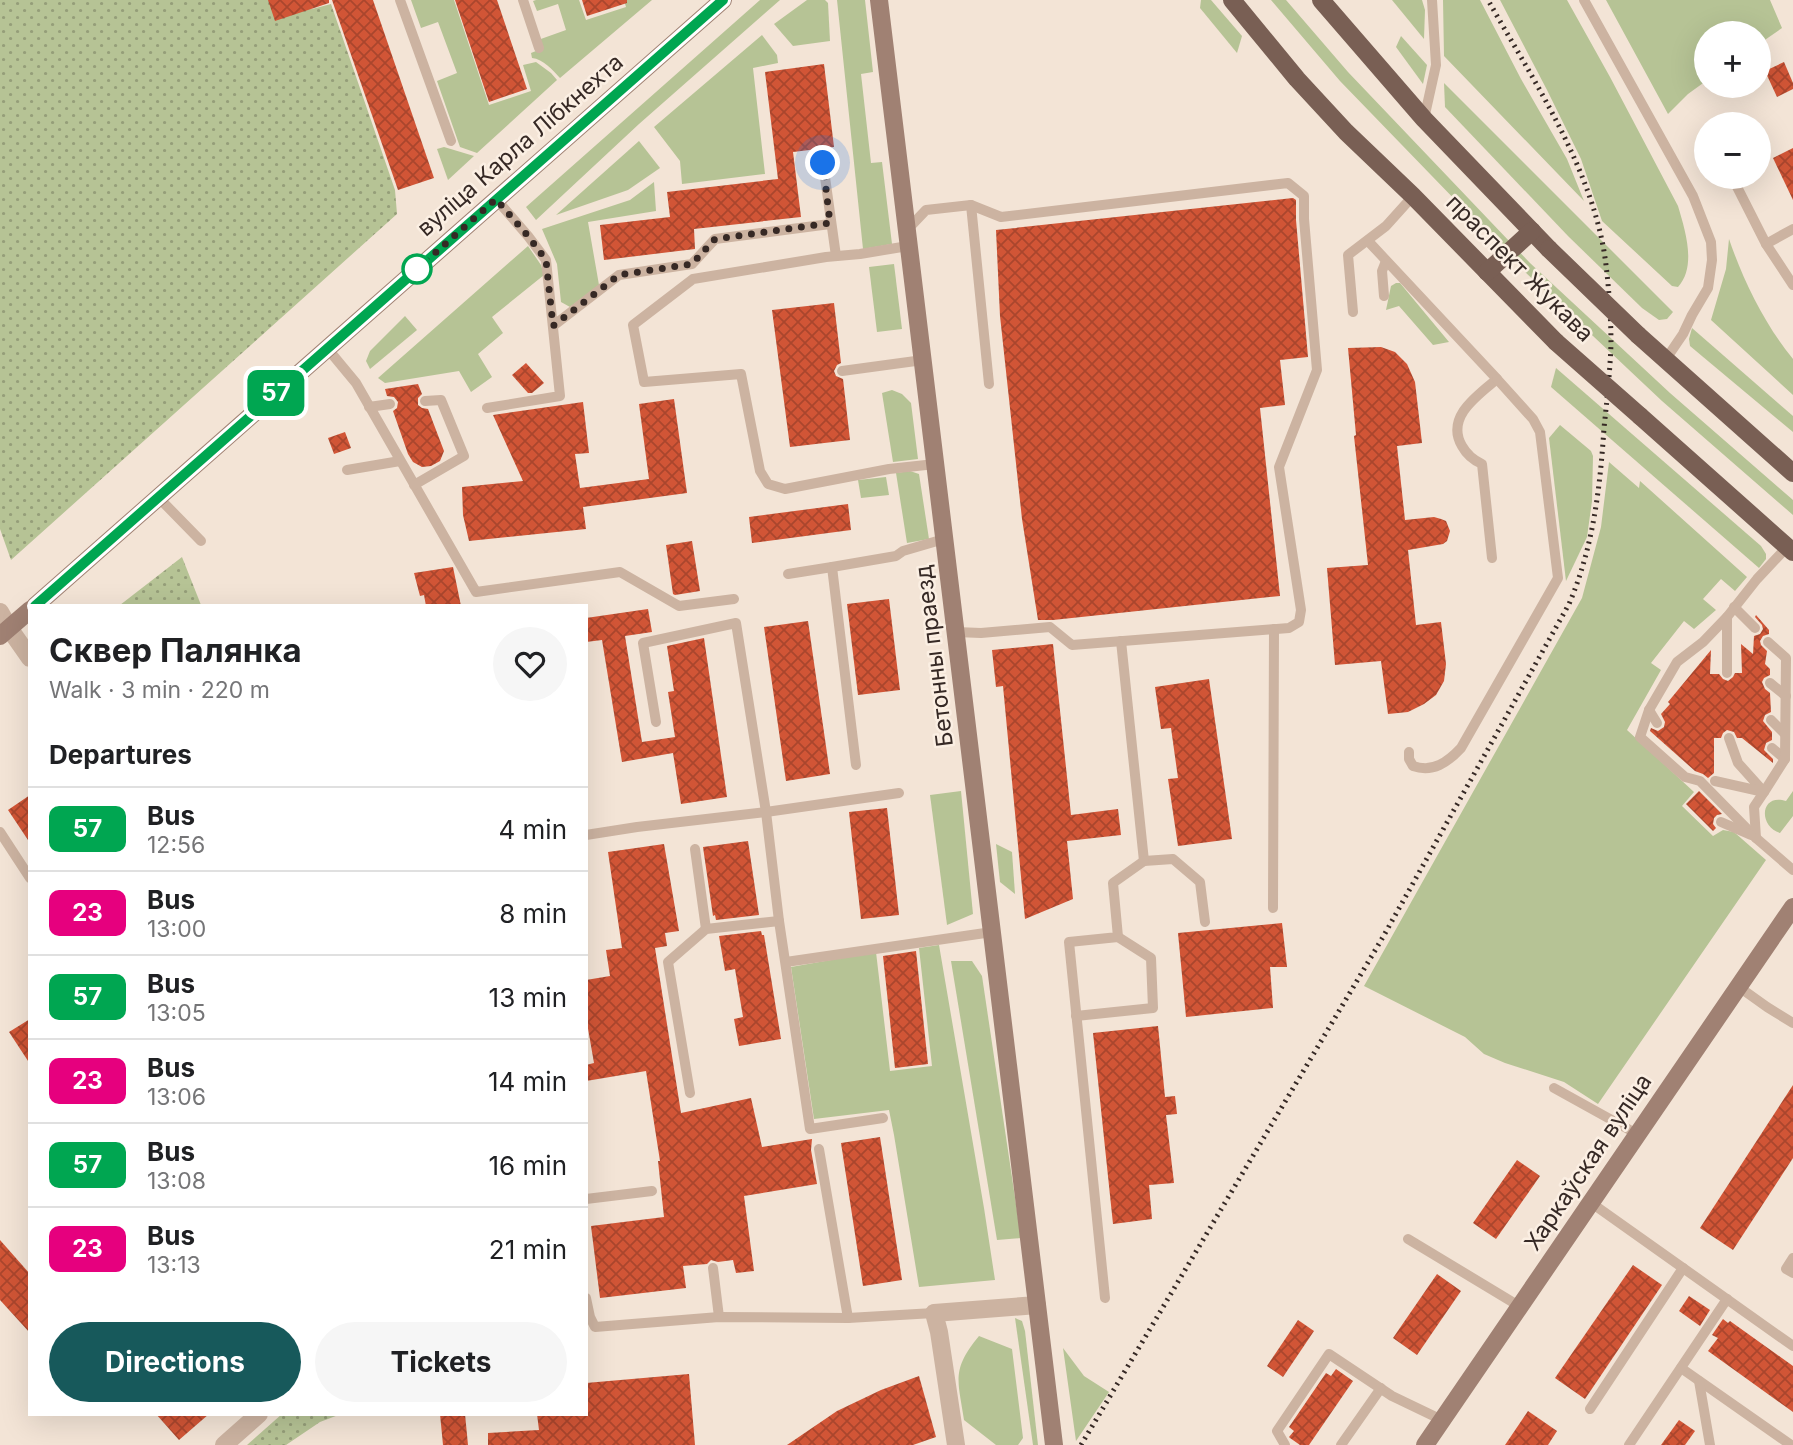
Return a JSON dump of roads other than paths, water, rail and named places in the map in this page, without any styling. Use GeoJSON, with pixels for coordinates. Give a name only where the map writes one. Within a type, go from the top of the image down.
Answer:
{"type":"FeatureCollection","features":[{"type":"Feature","properties":{"kind":"main road","name":"вуліца Карла Лібкнехта"},"geometry":{"type":"LineString","coordinates":[[37,604],[723,0]]}},
{"type":"Feature","properties":{"kind":"main road","name":"Бетонны праезд"},"geometry":{"type":"LineString","coordinates":[[879,0],[1055,1445]]}},
{"type":"Feature","properties":{"kind":"main road","name":"праспект Жукава"},"geometry":{"type":"LineString","coordinates":[[1232,0],[1297,79],[1346,132],[1413,196],[1556,342],[1790,550]]}},
{"type":"Feature","properties":{"kind":"main road","name":"праспект Жукава"},"geometry":{"type":"LineString","coordinates":[[1321,0],[1424,119],[1549,249],[1638,335],[1793,473]]}},
{"type":"Feature","properties":{"kind":"main road"},"geometry":{"type":"LineString","coordinates":[[1487,272],[1532,231]]}},
{"type":"Feature","properties":{"kind":"main road"},"geometry":{"type":"LineString","coordinates":[[3,625],[28,611]]}},
{"type":"Feature","properties":{"kind":"main road","name":"Харкаўская вуліца"},"geometry":{"type":"LineString","coordinates":[[1425,1445],[1793,907]]}},
{"type":"Feature","properties":{"kind":"street"},"geometry":{"type":"LineString","coordinates":[[3,625],[28,656]]}},
{"type":"Feature","properties":{"kind":"street"},"geometry":{"type":"LineString","coordinates":[[956,1445],[934,1313],[1037,1305]]}},
{"type":"Feature","properties":{"kind":"street"},"geometry":{"type":"LineString","coordinates":[[224,1445],[257,1416]]}},
{"type":"Feature","properties":{"kind":"lane"},"geometry":{"type":"LineString","coordinates":[[400,0],[451,141]]}},
{"type":"Feature","properties":{"kind":"lane"},"geometry":{"type":"LineString","coordinates":[[523,0],[539,48]]}},
{"type":"Feature","properties":{"kind":"lane"},"geometry":{"type":"LineString","coordinates":[[1424,119],[1436,65],[1432,0]]}},
{"type":"Feature","properties":{"kind":"lane"},"geometry":{"type":"LineString","coordinates":[[1584,0],[1693,195],[1711,243],[1712,260],[1708,288],[1666,359]]}},
{"type":"Feature","properties":{"kind":"lane"},"geometry":{"type":"LineString","coordinates":[[823,163],[836,256]]}},
{"type":"Feature","properties":{"kind":"lane"},"geometry":{"type":"LineString","coordinates":[[935,464],[888,469],[785,489],[768,484],[760,471],[741,374],[643,382],[633,325],[693,279],[836,256],[908,238],[926,210],[971,205],[1001,217],[1288,183],[1304,196],[1317,370],[1279,467],[1301,610],[1299,622],[1289,628],[1072,645],[1051,628],[956,632]]}},
{"type":"Feature","properties":{"kind":"lane"},"geometry":{"type":"LineString","coordinates":[[1738,189],[1766,244],[1793,285]]}},
{"type":"Feature","properties":{"kind":"lane"},"geometry":{"type":"LineString","coordinates":[[1353,312],[1348,255],[1385,226],[1413,196]]}},
{"type":"Feature","properties":{"kind":"lane"},"geometry":{"type":"LineString","coordinates":[[486,408],[560,396],[546,260],[496,199]]}},
{"type":"Feature","properties":{"kind":"lane"},"geometry":{"type":"LineString","coordinates":[[971,205],[989,384]]}},
{"type":"Feature","properties":{"kind":"lane"},"geometry":{"type":"LineString","coordinates":[[553,326],[619,275],[692,264],[715,239],[830,223]]}},
{"type":"Feature","properties":{"kind":"lane"},"geometry":{"type":"LineString","coordinates":[[1766,244],[1793,229]]}},
{"type":"Feature","properties":{"kind":"lane"},"geometry":{"type":"LineString","coordinates":[[1367,241],[1497,379],[1533,419],[1541,432],[1558,578],[1461,748],[1442,765],[1422,769],[1413,766],[1409,752]]}},
{"type":"Feature","properties":{"kind":"lane"},"geometry":{"type":"LineString","coordinates":[[1384,296],[1382,271],[1386,261]]}},
{"type":"Feature","properties":{"kind":"lane"},"geometry":{"type":"LineString","coordinates":[[327,348],[356,383],[476,592],[620,572],[680,606],[734,599]]}},
{"type":"Feature","properties":{"kind":"lane"},"geometry":{"type":"LineString","coordinates":[[842,371],[923,360]]}},
{"type":"Feature","properties":{"kind":"lane"},"geometry":{"type":"LineString","coordinates":[[1492,558],[1482,464],[1469,456],[1459,441],[1457,425],[1462,412],[1497,379]]}},
{"type":"Feature","properties":{"kind":"lane"},"geometry":{"type":"LineString","coordinates":[[414,485],[464,456],[441,400],[425,401]]}},
{"type":"Feature","properties":{"kind":"lane"},"geometry":{"type":"LineString","coordinates":[[369,407],[390,404]]}},
{"type":"Feature","properties":{"kind":"lane"},"geometry":{"type":"LineString","coordinates":[[347,470],[400,461]]}},
{"type":"Feature","properties":{"kind":"lane"},"geometry":{"type":"LineString","coordinates":[[158,497],[201,541]]}},
{"type":"Feature","properties":{"kind":"lane"},"geometry":{"type":"LineString","coordinates":[[788,574],[896,556],[902,551],[944,539]]}},
{"type":"Feature","properties":{"kind":"lane"},"geometry":{"type":"LineString","coordinates":[[1790,550],[1703,642],[1677,662],[1649,710],[1640,737],[1685,777],[1700,780],[1756,838],[1793,870]]}},
{"type":"Feature","properties":{"kind":"lane"},"geometry":{"type":"LineString","coordinates":[[832,567],[856,765]]}},
{"type":"Feature","properties":{"kind":"lane"},"geometry":{"type":"LineString","coordinates":[[1730,612],[1755,628]]}},
{"type":"Feature","properties":{"kind":"lane"},"geometry":{"type":"LineString","coordinates":[[1727,673],[1730,612]]}},
{"type":"Feature","properties":{"kind":"lane"},"geometry":{"type":"LineString","coordinates":[[656,722],[643,643],[736,623],[766,812],[779,921],[810,1129],[883,1118]]}},
{"type":"Feature","properties":{"kind":"lane"},"geometry":{"type":"LineString","coordinates":[[1273,908],[1274,629]]}},
{"type":"Feature","properties":{"kind":"lane"},"geometry":{"type":"LineString","coordinates":[[1121,641],[1144,861]]}},
{"type":"Feature","properties":{"kind":"lane"},"geometry":{"type":"LineString","coordinates":[[1756,838],[1754,807],[1785,759],[1786,658],[1768,642]]}},
{"type":"Feature","properties":{"kind":"lane"},"geometry":{"type":"LineString","coordinates":[[1728,649],[1741,654]]}},
{"type":"Feature","properties":{"kind":"lane"},"geometry":{"type":"LineString","coordinates":[[1770,682],[1786,696]]}},
{"type":"Feature","properties":{"kind":"lane"},"geometry":{"type":"LineString","coordinates":[[1649,710],[1657,723]]}},
{"type":"Feature","properties":{"kind":"lane"},"geometry":{"type":"LineString","coordinates":[[1771,720],[1785,734]]}},
{"type":"Feature","properties":{"kind":"lane"},"geometry":{"type":"LineString","coordinates":[[1729,737],[1738,763],[1764,792]]}},
{"type":"Feature","properties":{"kind":"lane"},"geometry":{"type":"LineString","coordinates":[[1772,748],[1785,759]]}},
{"type":"Feature","properties":{"kind":"lane"},"geometry":{"type":"LineString","coordinates":[[1714,781],[1764,792]]}},
{"type":"Feature","properties":{"kind":"lane"},"geometry":{"type":"LineString","coordinates":[[588,835],[899,793]]}},
{"type":"Feature","properties":{"kind":"lane"},"geometry":{"type":"LineString","coordinates":[[1721,822],[1756,838]]}},
{"type":"Feature","properties":{"kind":"lane"},"geometry":{"type":"LineString","coordinates":[[0,832],[28,875]]}},
{"type":"Feature","properties":{"kind":"lane"},"geometry":{"type":"LineString","coordinates":[[695,849],[706,929]]}},
{"type":"Feature","properties":{"kind":"lane"},"geometry":{"type":"LineString","coordinates":[[1118,937],[1113,883],[1144,861],[1172,859],[1200,882],[1205,922]]}},
{"type":"Feature","properties":{"kind":"lane"},"geometry":{"type":"LineString","coordinates":[[690,1093],[668,962],[706,929],[779,921]]}},
{"type":"Feature","properties":{"kind":"lane"},"geometry":{"type":"LineString","coordinates":[[786,962],[992,932]]}},
{"type":"Feature","properties":{"kind":"lane"},"geometry":{"type":"LineString","coordinates":[[1076,1016],[1153,1008],[1151,958],[1118,937],[1069,942],[1076,1016],[1105,1298]]}},
{"type":"Feature","properties":{"kind":"lane"},"geometry":{"type":"LineString","coordinates":[[1739,986],[1793,1023]]}},
{"type":"Feature","properties":{"kind":"lane"},"geometry":{"type":"LineString","coordinates":[[1554,1088],[1637,1135]]}},
{"type":"Feature","properties":{"kind":"lane"},"geometry":{"type":"LineString","coordinates":[[819,1149],[848,1318]]}},
{"type":"Feature","properties":{"kind":"lane"},"geometry":{"type":"LineString","coordinates":[[588,1199],[652,1191]]}},
{"type":"Feature","properties":{"kind":"lane"},"geometry":{"type":"LineString","coordinates":[[1590,1202],[1792,1344]]}},
{"type":"Feature","properties":{"kind":"lane"},"geometry":{"type":"LineString","coordinates":[[1408,1239],[1519,1306]]}},
{"type":"Feature","properties":{"kind":"lane"},"geometry":{"type":"LineString","coordinates":[[1793,1258],[1786,1269],[1793,1273]]}},
{"type":"Feature","properties":{"kind":"lane"},"geometry":{"type":"LineString","coordinates":[[713,1268],[719,1317]]}},
{"type":"Feature","properties":{"kind":"lane"},"geometry":{"type":"LineString","coordinates":[[1590,1409],[1684,1268]]}},
{"type":"Feature","properties":{"kind":"lane"},"geometry":{"type":"LineString","coordinates":[[1629,1445],[1727,1299]]}},
{"type":"Feature","properties":{"kind":"lane"},"geometry":{"type":"LineString","coordinates":[[588,1308],[595,1327],[719,1317],[848,1318],[934,1313]]}},
{"type":"Feature","properties":{"kind":"lane"},"geometry":{"type":"LineString","coordinates":[[1285,1445],[1278,1431],[1329,1354],[1392,1396],[1441,1420]]}},
{"type":"Feature","properties":{"kind":"lane"},"geometry":{"type":"LineString","coordinates":[[1681,1368],[1791,1445]]}},
{"type":"Feature","properties":{"kind":"lane"},"geometry":{"type":"LineString","coordinates":[[1699,1381],[1710,1445]]}},
{"type":"Feature","properties":{"kind":"lane"},"geometry":{"type":"LineString","coordinates":[[1341,1445],[1381,1388]]}},
{"type":"Feature","properties":{"kind":"railway"},"geometry":{"type":"LineString","coordinates":[[1081,1445],[1383,937],[1569,604],[1590,540],[1600,473],[1611,344],[1609,294],[1600,230],[1576,161],[1560,128],[1488,0]]}}]}
